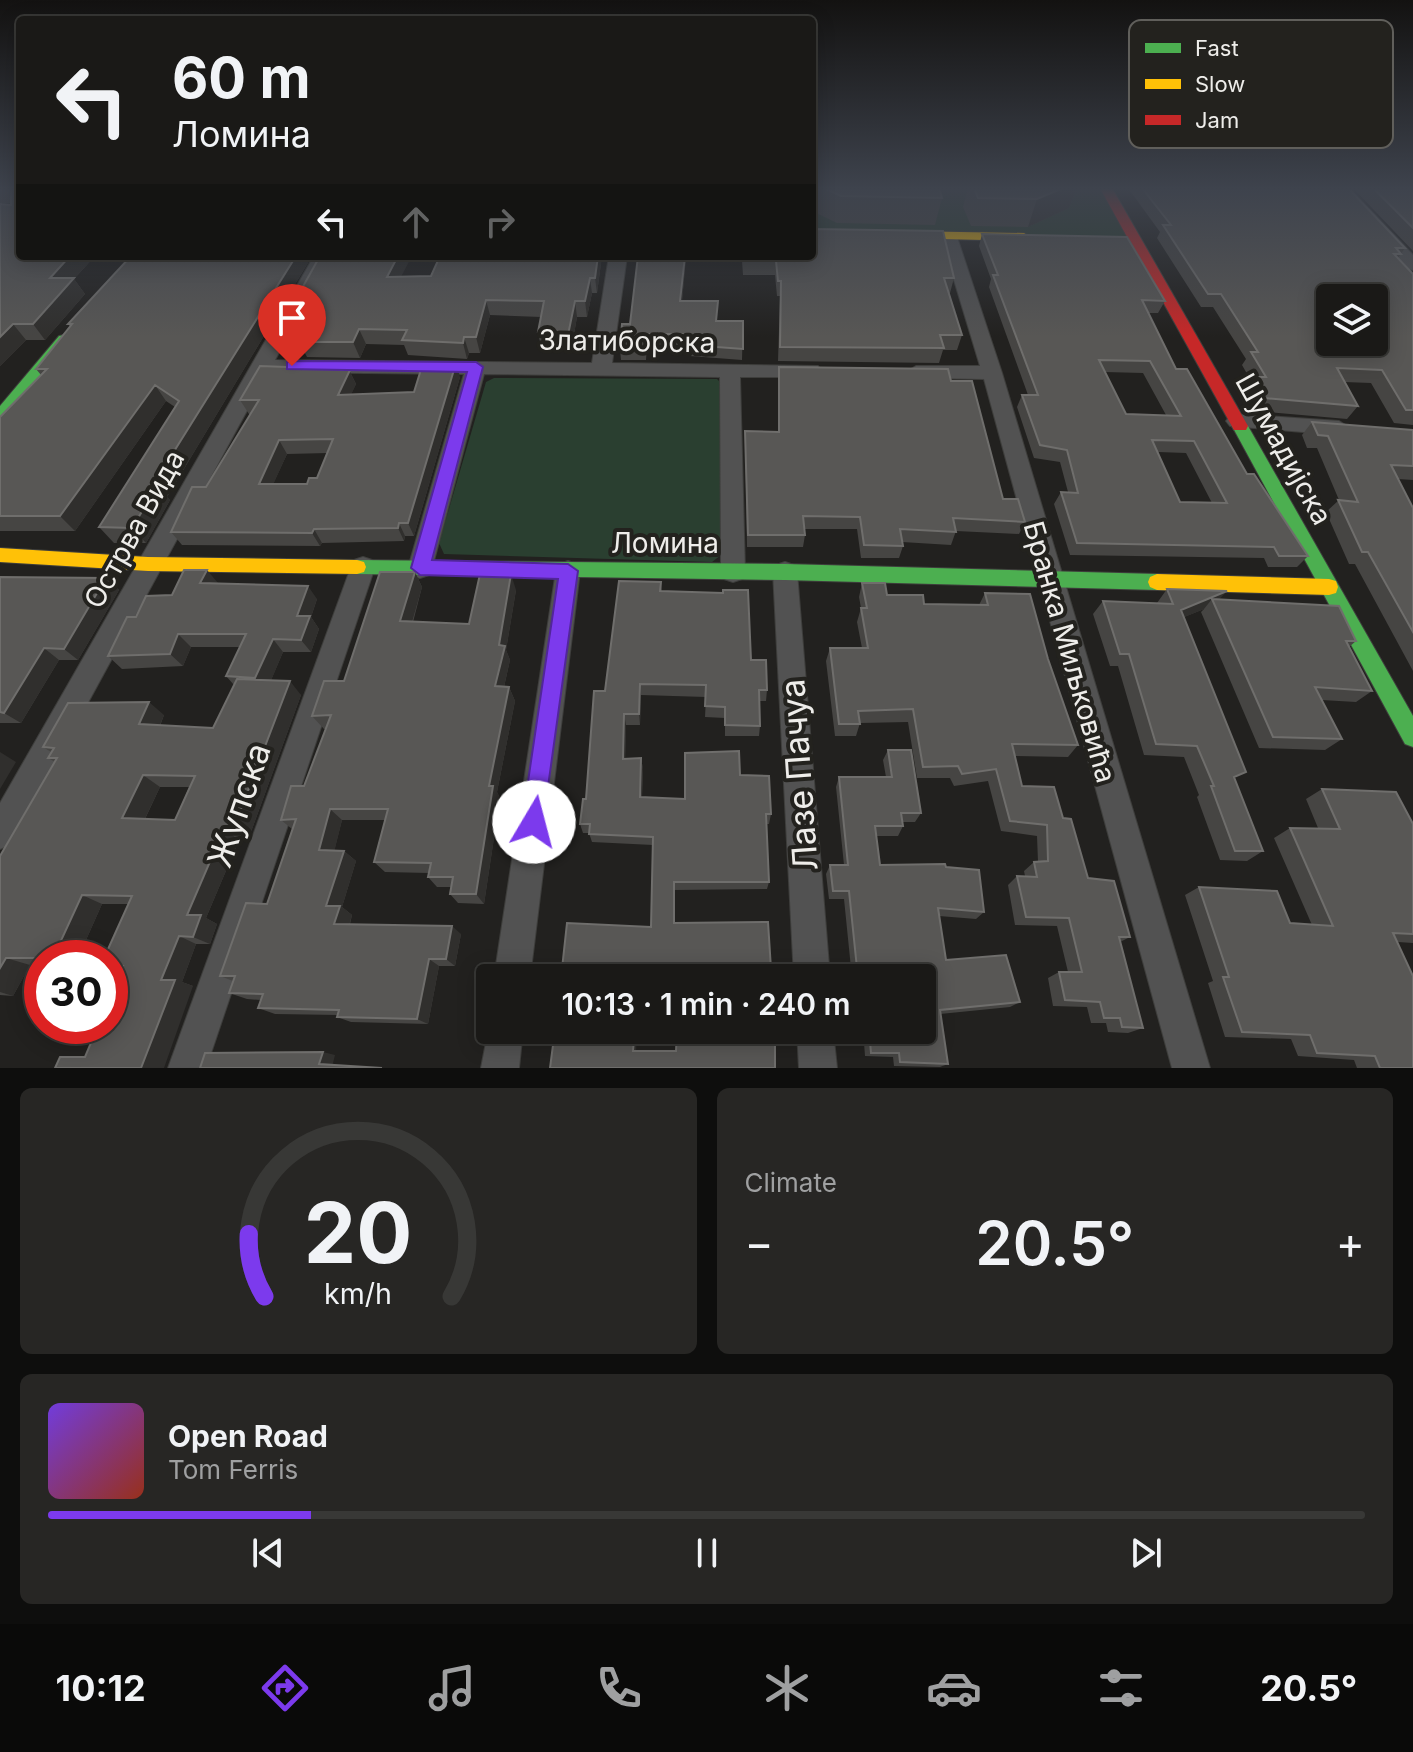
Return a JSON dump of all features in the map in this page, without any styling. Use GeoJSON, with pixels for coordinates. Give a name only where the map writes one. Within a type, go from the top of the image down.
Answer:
{"type":"FeatureCollection","features":[{"type":"Feature","properties":{"kind":"street","name":"Бранка Миљковића"},"geometry":{"type":"LineString","coordinates":[[949,238],[992,373],[1048,578],[1191,1068]]}},
{"type":"Feature","properties":{"kind":"street","name":"Шумадијска"},"geometry":{"type":"LineString","coordinates":[[1123,238],[1237,421],[1413,737]]}},
{"type":"Feature","properties":{"kind":"street"},"geometry":{"type":"LineString","coordinates":[[1387,238],[1413,265]]}},
{"type":"Feature","properties":{"kind":"street","name":"Острва Вида"},"geometry":{"type":"LineString","coordinates":[[0,833],[321,260]]}},
{"type":"Feature","properties":{"kind":"street"},"geometry":{"type":"LineString","coordinates":[[601,369],[617,260]]}},
{"type":"Feature","properties":{"kind":"street"},"geometry":{"type":"LineString","coordinates":[[0,416],[78,322]]}},
{"type":"Feature","properties":{"kind":"street","name":"Златиборска"},"geometry":{"type":"LineString","coordinates":[[261,366],[838,371]]}},
{"type":"Feature","properties":{"kind":"street"},"geometry":{"type":"LineString","coordinates":[[420,568],[476,367]]}},
{"type":"Feature","properties":{"kind":"street"},"geometry":{"type":"LineString","coordinates":[[730,370],[733,572]]}},
{"type":"Feature","properties":{"kind":"street"},"geometry":{"type":"LineString","coordinates":[[899,372],[992,373]]}},
{"type":"Feature","properties":{"kind":"street"},"geometry":{"type":"LineString","coordinates":[[1237,421],[1354,430]]}},
{"type":"Feature","properties":{"kind":"street","name":"Ломина"},"geometry":{"type":"LineString","coordinates":[[0,555],[148,564],[785,572],[1329,587]]}},
{"type":"Feature","properties":{"kind":"street","name":"Жупска"},"geometry":{"type":"LineString","coordinates":[[187,1068],[363,567]]}},
{"type":"Feature","properties":{"kind":"street"},"geometry":{"type":"LineString","coordinates":[[514,964],[568,571]]}},
{"type":"Feature","properties":{"kind":"street","name":"Лазе Пачуа"},"geometry":{"type":"LineString","coordinates":[[785,572],[811,964]]}},
{"type":"Feature","properties":{"kind":"street"},"geometry":{"type":"LineString","coordinates":[[500,1068],[503,1044]]}},
{"type":"Feature","properties":{"kind":"street"},"geometry":{"type":"LineString","coordinates":[[816,1044],[818,1068]]}},
{"type":"Feature","properties":{"kind":"green space"},"geometry":{"type":"Polygon","coordinates":[[[494,378],[717,379],[723,385],[725,552],[712,562],[444,554],[439,543],[486,382],[494,378]]]}},
{"type":"Feature","properties":{"kind":"building"},"geometry":{"type":"Polygon","coordinates":[[[0,238],[16,238],[16,260],[66,260],[50,278],[74,278],[33,324],[13,324],[0,337],[0,238]]]}},
{"type":"Feature","properties":{"kind":"building"},"geometry":{"type":"Polygon","coordinates":[[[816,238],[945,238],[954,278],[944,278],[962,335],[940,335],[944,348],[780,347],[781,281],[778,281],[776,261],[744,261],[816,260],[816,238]]]}},
{"type":"Feature","properties":{"kind":"building"},"geometry":{"type":"Polygon","coordinates":[[[983,238],[1127,238],[1165,301],[1142,300],[1176,369],[1187,369],[1247,474],[1254,474],[1308,556],[1279,556],[1274,547],[1077,543],[1061,492],[1078,493],[1067,450],[1040,445],[1022,395],[1038,395],[993,275],[998,275],[983,238]],[[1099,360],[1126,414],[1181,416],[1150,361],[1099,360]],[[1152,440],[1180,502],[1227,503],[1194,441],[1152,440]]]}},
{"type":"Feature","properties":{"kind":"building"},"geometry":{"type":"Polygon","coordinates":[[[1171,238],[1395,238],[1405,248],[1396,248],[1401,254],[1394,254],[1413,274],[1413,410],[1406,410],[1382,370],[1337,368],[1358,406],[1264,398],[1251,377],[1266,377],[1251,352],[1258,352],[1221,294],[1208,294],[1171,238]]]}},
{"type":"Feature","properties":{"kind":"building"},"geometry":{"type":"Polygon","coordinates":[[[127,260],[294,260],[153,485],[158,485],[132,528],[99,527],[179,401],[155,385],[60,516],[0,516],[0,417],[47,369],[36,369],[72,324],[68,324],[127,260]]]}},
{"type":"Feature","properties":{"kind":"building"},"geometry":{"type":"Polygon","coordinates":[[[318,260],[396,260],[387,277],[431,276],[438,260],[597,260],[595,278],[590,278],[585,301],[575,301],[568,335],[538,332],[544,301],[486,300],[476,337],[464,337],[463,343],[402,340],[407,330],[359,329],[353,342],[299,342],[309,324],[282,324],[318,260]]]}},
{"type":"Feature","properties":{"kind":"building"},"geometry":{"type":"Polygon","coordinates":[[[638,260],[685,260],[680,301],[718,301],[716,321],[743,321],[743,349],[690,345],[691,334],[646,334],[646,349],[620,349],[622,324],[630,324],[638,260]]]}},
{"type":"Feature","properties":{"kind":"building"},"geometry":{"type":"Polygon","coordinates":[[[290,362],[345,362],[341,370],[350,370],[338,395],[414,392],[423,363],[456,363],[408,523],[399,523],[398,528],[314,529],[312,533],[171,532],[192,487],[206,487],[259,400],[240,400],[260,366],[287,367],[290,362]],[[333,439],[279,440],[259,484],[307,484],[309,478],[317,478],[333,439]]]}},
{"type":"Feature","properties":{"kind":"building"},"geometry":{"type":"Polygon","coordinates":[[[779,367],[948,369],[951,381],[972,381],[1003,499],[1018,499],[1025,522],[953,518],[956,532],[900,529],[903,546],[864,545],[860,517],[803,516],[805,535],[748,535],[745,431],[779,432],[779,367]]]}},
{"type":"Feature","properties":{"kind":"building"},"geometry":{"type":"Polygon","coordinates":[[[1312,422],[1413,430],[1413,466],[1391,465],[1413,508],[1413,632],[1368,552],[1362,552],[1338,500],[1358,502],[1328,436],[1318,435],[1312,422]]]}},
{"type":"Feature","properties":{"kind":"building"},"geometry":{"type":"Polygon","coordinates":[[[184,570],[207,570],[200,583],[308,586],[297,616],[310,616],[301,640],[273,639],[255,678],[226,676],[246,634],[178,634],[170,654],[108,656],[127,617],[136,617],[146,596],[172,595],[184,570]]]}},
{"type":"Feature","properties":{"kind":"building"},"geometry":{"type":"Polygon","coordinates":[[[380,572],[415,572],[400,621],[469,624],[480,574],[511,574],[499,645],[505,646],[495,686],[509,687],[489,786],[493,786],[476,894],[450,894],[453,877],[428,877],[431,863],[374,862],[388,809],[330,809],[319,850],[344,851],[326,906],[340,906],[334,924],[452,926],[446,959],[429,959],[417,1019],[337,1017],[339,1010],[258,1008],[263,994],[229,993],[235,976],[220,976],[246,903],[267,904],[296,819],[281,820],[291,786],[304,786],[331,715],[312,716],[324,681],[344,681],[380,572]]]}},
{"type":"Feature","properties":{"kind":"building"},"geometry":{"type":"Polygon","coordinates":[[[0,577],[106,578],[64,649],[44,648],[4,713],[0,712],[0,577]]]}},
{"type":"Feature","properties":{"kind":"building"},"geometry":{"type":"Polygon","coordinates":[[[619,581],[661,582],[660,591],[723,593],[723,590],[748,590],[751,660],[766,660],[767,690],[759,690],[760,726],[725,725],[725,707],[705,706],[706,685],[640,684],[639,714],[624,714],[623,759],[641,758],[640,797],[685,799],[685,753],[739,751],[740,775],[769,776],[771,814],[766,814],[769,882],[674,882],[674,923],[768,922],[771,964],[563,964],[567,923],[651,927],[653,837],[589,834],[590,824],[580,824],[583,799],[586,799],[594,691],[605,691],[619,581]]]}},
{"type":"Feature","properties":{"kind":"building"},"geometry":{"type":"Polygon","coordinates":[[[862,583],[885,583],[887,595],[923,595],[924,604],[988,605],[985,593],[1030,594],[1048,659],[1078,745],[1012,744],[1022,786],[1054,787],[1063,818],[1071,819],[1088,878],[1114,881],[1130,937],[1119,937],[1143,1028],[1122,1027],[1120,1018],[1104,1018],[1100,1002],[1065,1000],[1059,972],[1082,972],[1069,918],[1026,917],[1017,876],[1037,877],[1034,862],[1048,861],[1047,825],[1010,821],[996,769],[962,774],[958,766],[923,767],[913,709],[858,711],[860,724],[839,724],[830,648],[868,648],[861,608],[867,608],[862,583]]]}},
{"type":"Feature","properties":{"kind":"building"},"geometry":{"type":"Polygon","coordinates":[[[1167,589],[1227,591],[1181,610],[1246,772],[1234,777],[1263,851],[1235,851],[1197,746],[1156,744],[1129,654],[1120,654],[1103,601],[1173,604],[1167,589]]]}},
{"type":"Feature","properties":{"kind":"building"},"geometry":{"type":"Polygon","coordinates":[[[1212,599],[1339,606],[1356,641],[1346,641],[1372,691],[1315,687],[1342,739],[1273,737],[1212,599]]]}},
{"type":"Feature","properties":{"kind":"building"},"geometry":{"type":"Polygon","coordinates":[[[237,679],[290,681],[233,830],[224,829],[187,915],[201,915],[193,937],[179,936],[161,980],[175,980],[141,1068],[55,1068],[60,1057],[85,1057],[90,1044],[128,1044],[128,940],[112,940],[132,896],[82,895],[61,940],[24,940],[24,958],[6,958],[0,968],[0,856],[57,758],[48,758],[54,748],[43,747],[68,703],[149,702],[139,724],[213,728],[237,679]],[[143,775],[122,818],[175,820],[195,776],[143,775]]]}},
{"type":"Feature","properties":{"kind":"building"},"geometry":{"type":"Polygon","coordinates":[[[888,750],[911,750],[921,813],[901,813],[903,826],[875,826],[880,865],[945,864],[946,867],[979,870],[984,912],[938,908],[946,960],[1006,955],[1020,1002],[940,1010],[948,1064],[900,1062],[899,1053],[871,1053],[870,1044],[936,1044],[936,964],[857,964],[849,891],[833,891],[830,865],[848,865],[839,777],[892,777],[888,750]]]}},
{"type":"Feature","properties":{"kind":"building"},"geometry":{"type":"Polygon","coordinates":[[[1322,789],[1396,792],[1413,824],[1413,934],[1393,933],[1413,976],[1413,1068],[1380,1068],[1375,1056],[1317,1053],[1310,1035],[1242,1032],[1223,977],[1229,977],[1199,887],[1277,891],[1290,923],[1333,926],[1290,828],[1340,829],[1322,789]]]}},
{"type":"Feature","properties":{"kind":"building"},"geometry":{"type":"Polygon","coordinates":[[[553,1044],[634,1044],[633,1051],[676,1051],[676,1044],[775,1044],[775,1068],[550,1068],[553,1044]]]}},
{"type":"Feature","properties":{"kind":"building"},"geometry":{"type":"Polygon","coordinates":[[[323,1052],[319,1064],[382,1068],[200,1068],[205,1053],[323,1052]]]}},
{"type":"Feature","properties":{"kind":"traffic: fast"},"geometry":{"type":"LineString","coordinates":[[0,416],[64,339]]}},
{"type":"Feature","properties":{"kind":"traffic: fast"},"geometry":{"type":"LineString","coordinates":[[1240,426],[1413,737]]}},
{"type":"Feature","properties":{"kind":"traffic: fast"},"geometry":{"type":"LineString","coordinates":[[357,567],[785,572],[1157,582]]}},
{"type":"Feature","properties":{"kind":"traffic: slow"},"geometry":{"type":"LineString","coordinates":[[0,555],[148,564],[357,567]]}},
{"type":"Feature","properties":{"kind":"traffic: slow"},"geometry":{"type":"LineString","coordinates":[[1157,582],[1329,587]]}},
{"type":"Feature","properties":{"kind":"traffic: jam"},"geometry":{"type":"LineString","coordinates":[[1134,238],[1240,426]]}},
{"type":"Feature","properties":{"kind":"route"},"geometry":{"type":"LineString","coordinates":[[292,366],[476,367],[420,568],[568,571],[534,822]]}}]}
